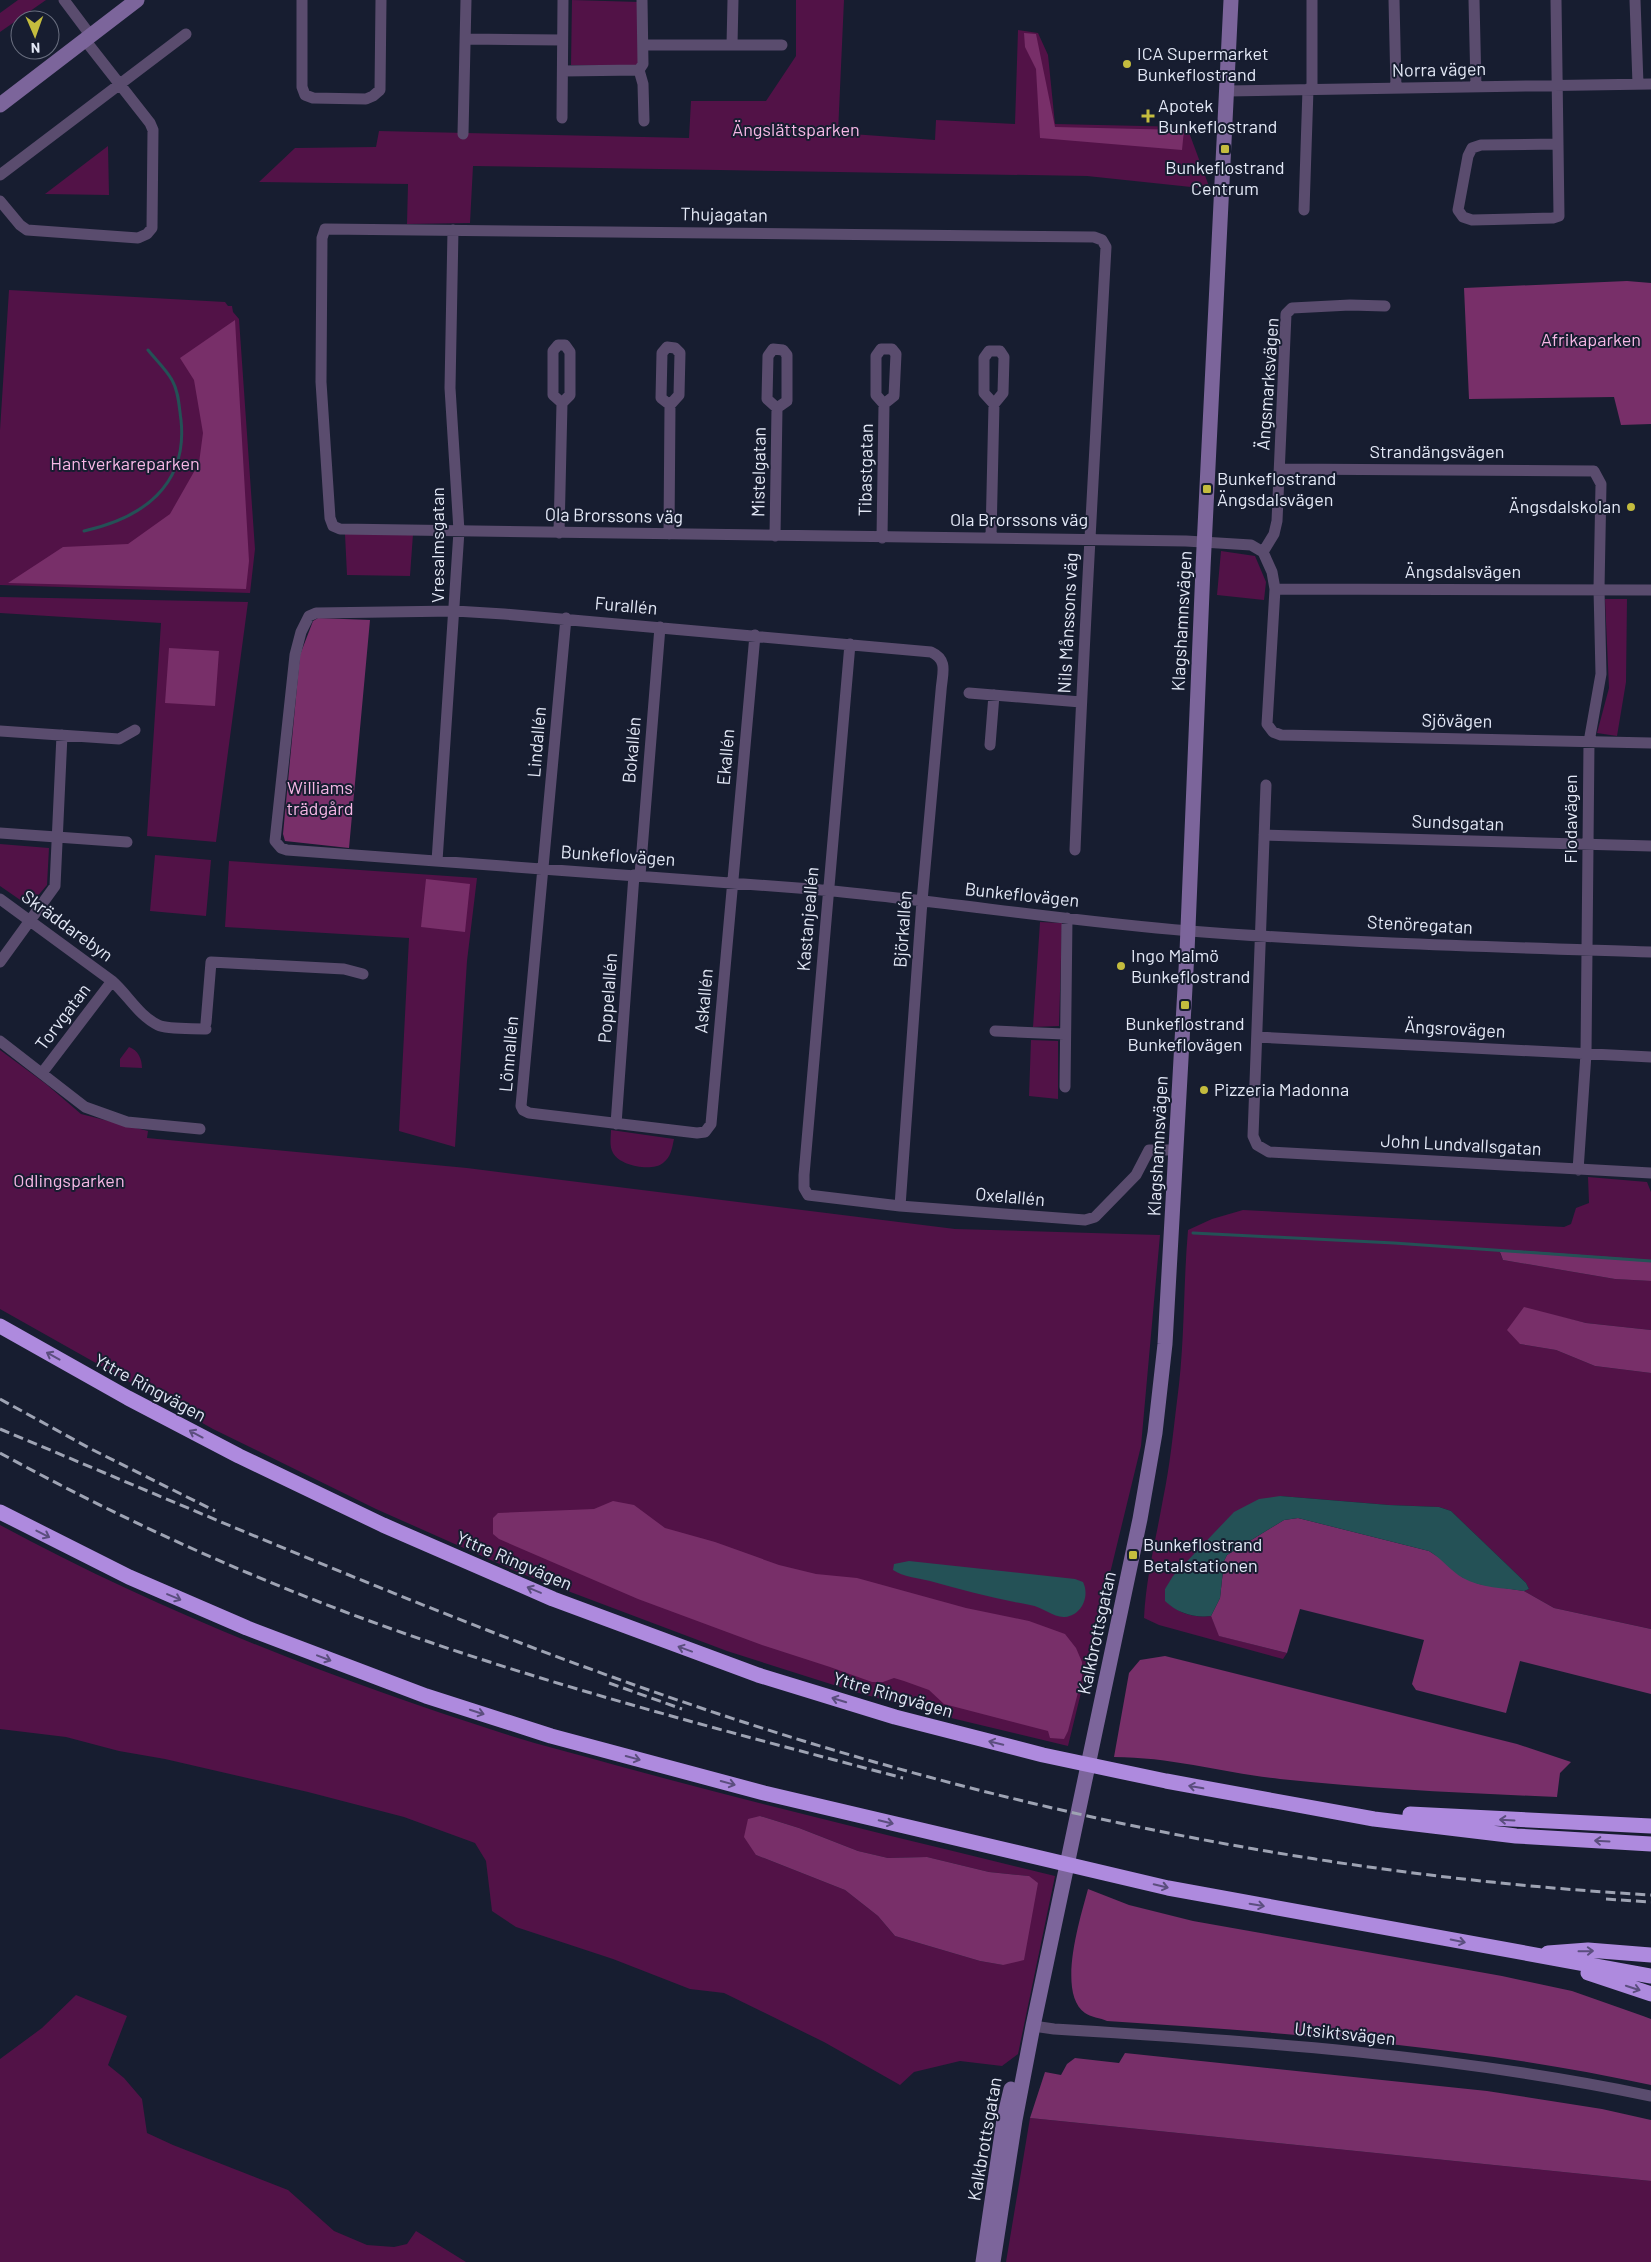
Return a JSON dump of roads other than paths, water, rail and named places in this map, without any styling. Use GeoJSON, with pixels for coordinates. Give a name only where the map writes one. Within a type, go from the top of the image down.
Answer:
{"type":"FeatureCollection","features":[{"type":"Feature","properties":{"kind":"highway","name":"Yttre Ringvägen"},"geometry":{"type":"LineString","coordinates":[[0,1326],[128,1398],[239,1456],[383,1525],[553,1599],[758,1674],[895,1717],[1043,1755],[1135,1775],[1244,1795]]}},
{"type":"Feature","properties":{"kind":"highway"},"geometry":{"type":"LineString","coordinates":[[0,1512],[129,1577],[247,1628],[426,1696],[552,1736],[681,1771],[1209,1897],[1410,1931],[1648,1976]]}},
{"type":"Feature","properties":{"kind":"highway"},"geometry":{"type":"LineString","coordinates":[[1244,1795],[1415,1815],[1651,1826]]}},
{"type":"Feature","properties":{"kind":"highway"},"geometry":{"type":"LineString","coordinates":[[1244,1795],[1374,1819],[1442,1828],[1516,1836],[1651,1844]]}},
{"type":"Feature","properties":{"kind":"highway"},"geometry":{"type":"LineString","coordinates":[[1520,1953],[1588,1950],[1649,1956]]}},
{"type":"Feature","properties":{"kind":"highway"},"geometry":{"type":"LineString","coordinates":[[1520,1953],[1651,1994]]}},
{"type":"Feature","properties":{"kind":"street"},"geometry":{"type":"LineString","coordinates":[[0,202],[20,225],[28,230],[138,238],[147,234],[152,228],[153,130],[150,123],[120,85],[64,0]]}},
{"type":"Feature","properties":{"kind":"street"},"geometry":{"type":"LineString","coordinates":[[0,106],[137,0]]}},
{"type":"Feature","properties":{"kind":"street"},"geometry":{"type":"LineString","coordinates":[[302,0],[302,88],[305,95],[313,98],[357,99],[373,96],[380,90],[381,0]]}},
{"type":"Feature","properties":{"kind":"street"},"geometry":{"type":"LineString","coordinates":[[463,134],[466,0]]}},
{"type":"Feature","properties":{"kind":"street"},"geometry":{"type":"LineString","coordinates":[[562,118],[563,0]]}},
{"type":"Feature","properties":{"kind":"street"},"geometry":{"type":"LineString","coordinates":[[642,0],[644,46],[643,64],[639,70],[643,84],[644,121]]}},
{"type":"Feature","properties":{"kind":"street"},"geometry":{"type":"LineString","coordinates":[[732,45],[733,0]]}},
{"type":"Feature","properties":{"kind":"street","name":"Klagshamnsvägen"},"geometry":{"type":"LineString","coordinates":[[1171,1245],[1188,931],[1204,542],[1232,0]]}},
{"type":"Feature","properties":{"kind":"street"},"geometry":{"type":"LineString","coordinates":[[1304,210],[1312,0]]}},
{"type":"Feature","properties":{"kind":"street"},"geometry":{"type":"LineString","coordinates":[[1394,0],[1396,88]]}},
{"type":"Feature","properties":{"kind":"street"},"geometry":{"type":"LineString","coordinates":[[1474,0],[1476,87]]}},
{"type":"Feature","properties":{"kind":"street"},"geometry":{"type":"LineString","coordinates":[[1556,0],[1557,85],[1558,144],[1559,216],[1553,218],[1472,220],[1464,217],[1458,210],[1468,156],[1472,148],[1481,145],[1558,144]]}},
{"type":"Feature","properties":{"kind":"street"},"geometry":{"type":"LineString","coordinates":[[1635,0],[1638,84]]}},
{"type":"Feature","properties":{"kind":"street"},"geometry":{"type":"LineString","coordinates":[[0,175],[186,34]]}},
{"type":"Feature","properties":{"kind":"street"},"geometry":{"type":"LineString","coordinates":[[466,39],[562,40]]}},
{"type":"Feature","properties":{"kind":"street"},"geometry":{"type":"LineString","coordinates":[[644,46],[782,45]]}},
{"type":"Feature","properties":{"kind":"street"},"geometry":{"type":"LineString","coordinates":[[563,71],[639,70]]}},
{"type":"Feature","properties":{"kind":"street","name":"Norra vägen"},"geometry":{"type":"LineString","coordinates":[[1228,90],[1651,84]]}},
{"type":"Feature","properties":{"kind":"street","name":"Ola Brorssons väg"},"geometry":{"type":"LineString","coordinates":[[336,228],[325,229],[322,238],[320,309],[321,382],[330,518],[333,526],[340,529],[882,538],[1090,538],[1204,542]]}},
{"type":"Feature","properties":{"kind":"street","name":"Thujagatan"},"geometry":{"type":"LineString","coordinates":[[336,228],[1094,237],[1102,240],[1106,247]]}},
{"type":"Feature","properties":{"kind":"street","name":"Vresalmsgatan"},"geometry":{"type":"LineString","coordinates":[[437,860],[459,531],[450,388],[453,230]]}},
{"type":"Feature","properties":{"kind":"street","name":"Nils Månssons väg"},"geometry":{"type":"LineString","coordinates":[[1075,850],[1081,702],[1106,247]]}},
{"type":"Feature","properties":{"kind":"street","name":"Ängsmarksvägen"},"geometry":{"type":"LineString","coordinates":[[1263,552],[1274,534],[1280,469],[1286,314],[1292,308],[1350,305],[1385,306]]}},
{"type":"Feature","properties":{"kind":"street"},"geometry":{"type":"LineString","coordinates":[[559,533],[562,403]]}},
{"type":"Feature","properties":{"kind":"street","name":"Tibastgatan"},"geometry":{"type":"LineString","coordinates":[[882,538],[884,404]]}},
{"type":"Feature","properties":{"kind":"street"},"geometry":{"type":"LineString","coordinates":[[991,538],[994,404]]}},
{"type":"Feature","properties":{"kind":"street"},"geometry":{"type":"LineString","coordinates":[[669,534],[670,405]]}},
{"type":"Feature","properties":{"kind":"street","name":"Mistelgatan"},"geometry":{"type":"LineString","coordinates":[[775,536],[777,408]]}},
{"type":"Feature","properties":{"kind":"street","name":"Strandängsvägen"},"geometry":{"type":"LineString","coordinates":[[1280,469],[1594,471]]}},
{"type":"Feature","properties":{"kind":"street","name":"Flodavägen"},"geometry":{"type":"LineString","coordinates":[[1578,1170],[1586,1054],[1589,742],[1601,674],[1599,590],[1601,484],[1594,471]]}},
{"type":"Feature","properties":{"kind":"street"},"geometry":{"type":"LineString","coordinates":[[1204,542],[1251,545],[1263,552],[1272,572],[1275,589]]}},
{"type":"Feature","properties":{"kind":"street","name":"Ängsdalsvägen"},"geometry":{"type":"LineString","coordinates":[[1275,589],[1651,590]]}},
{"type":"Feature","properties":{"kind":"street","name":"Sjövägen"},"geometry":{"type":"LineString","coordinates":[[1275,589],[1267,724],[1273,732],[1281,735],[1651,743]]}},
{"type":"Feature","properties":{"kind":"street","name":"Furallén"},"geometry":{"type":"LineString","coordinates":[[309,616],[316,613],[455,611],[566,618],[932,652],[940,656]]}},
{"type":"Feature","properties":{"kind":"street","name":"Bunkeflovägen"},"geometry":{"type":"LineString","coordinates":[[309,616],[301,632],[295,655],[275,841],[280,848],[828,890],[1188,931]]}},
{"type":"Feature","properties":{"kind":"street","name":"Lindallén"},"geometry":{"type":"LineString","coordinates":[[544,869],[566,618]]}},
{"type":"Feature","properties":{"kind":"street","name":"Bokallén"},"geometry":{"type":"LineString","coordinates":[[637,875],[660,627]]}},
{"type":"Feature","properties":{"kind":"street","name":"Ekallén"},"geometry":{"type":"LineString","coordinates":[[732,882],[755,635]]}},
{"type":"Feature","properties":{"kind":"street","name":"Kastanjeallén"},"geometry":{"type":"LineString","coordinates":[[808,1195],[804,1188],[804,1175],[850,644]]}},
{"type":"Feature","properties":{"kind":"street","name":"Björkallén"},"geometry":{"type":"LineString","coordinates":[[900,1206],[922,901],[941,691],[943,660],[940,656]]}},
{"type":"Feature","properties":{"kind":"street"},"geometry":{"type":"LineString","coordinates":[[969,693],[1081,702]]}},
{"type":"Feature","properties":{"kind":"street"},"geometry":{"type":"LineString","coordinates":[[990,745],[994,695]]}},
{"type":"Feature","properties":{"kind":"street"},"geometry":{"type":"LineString","coordinates":[[0,731],[119,739],[135,730]]}},
{"type":"Feature","properties":{"kind":"street"},"geometry":{"type":"LineString","coordinates":[[0,962],[55,886],[62,735]]}},
{"type":"Feature","properties":{"kind":"street"},"geometry":{"type":"LineString","coordinates":[[1257,1037],[1266,785]]}},
{"type":"Feature","properties":{"kind":"street"},"geometry":{"type":"LineString","coordinates":[[0,833],[127,842]]}},
{"type":"Feature","properties":{"kind":"street","name":"Sundsgatan"},"geometry":{"type":"LineString","coordinates":[[1264,835],[1651,846]]}},
{"type":"Feature","properties":{"kind":"street","name":"Lönnallén"},"geometry":{"type":"LineString","coordinates":[[544,869],[521,1106],[523,1110],[529,1113],[697,1133],[706,1132],[710,1124]]}},
{"type":"Feature","properties":{"kind":"street","name":"Poppelallén"},"geometry":{"type":"LineString","coordinates":[[616,1124],[637,875]]}},
{"type":"Feature","properties":{"kind":"street","name":"Askallén"},"geometry":{"type":"LineString","coordinates":[[710,1124],[732,882]]}},
{"type":"Feature","properties":{"kind":"street","name":"Skräddarebyn"},"geometry":{"type":"LineString","coordinates":[[0,899],[112,981],[128,996],[138,1010],[159,1026],[206,1026],[211,962],[344,969],[362,974]]}},
{"type":"Feature","properties":{"kind":"street"},"geometry":{"type":"LineString","coordinates":[[1065,1087],[1064,1034],[1067,918]]}},
{"type":"Feature","properties":{"kind":"street","name":"Stenöregatan"},"geometry":{"type":"LineString","coordinates":[[1188,931],[1262,936],[1651,952]]}},
{"type":"Feature","properties":{"kind":"street","name":"Torvgatan"},"geometry":{"type":"LineString","coordinates":[[42,1073],[112,981]]}},
{"type":"Feature","properties":{"kind":"street"},"geometry":{"type":"LineString","coordinates":[[995,1031],[1064,1034]]}},
{"type":"Feature","properties":{"kind":"street","name":"Ängsrovägen"},"geometry":{"type":"LineString","coordinates":[[1257,1037],[1651,1057]]}},
{"type":"Feature","properties":{"kind":"street","name":"John Lundvallsgatan"},"geometry":{"type":"LineString","coordinates":[[1257,1037],[1252,1136],[1257,1144],[1268,1152],[1651,1173]]}},
{"type":"Feature","properties":{"kind":"street"},"geometry":{"type":"LineString","coordinates":[[0,1042],[85,1107],[127,1122],[200,1128]]}},
{"type":"Feature","properties":{"kind":"street","name":"Oxelallén"},"geometry":{"type":"LineString","coordinates":[[808,1195],[900,1206],[1085,1220],[1095,1217],[1136,1175],[1149,1150],[1176,1150]]}},
{"type":"Feature","properties":{"kind":"street","name":"Kalkbrottsgatan"},"geometry":{"type":"LineString","coordinates":[[993,2262],[1015,2120],[1033,2026],[1140,1519],[1157,1413],[1171,1245]]}},
{"type":"Feature","properties":{"kind":"street","name":"Kalkbrottsgatan"},"geometry":{"type":"LineString","coordinates":[[982,2262],[1004,2119],[1016,2072],[1033,2026]]}},
{"type":"Feature","properties":{"kind":"street","name":"Utsiktsvägen"},"geometry":{"type":"LineString","coordinates":[[1033,2026],[1054,2029],[1206,2038],[1351,2052],[1522,2072],[1651,2096]]}},
{"type":"Feature","properties":{"kind":"waterway"},"geometry":{"type":"LineString","coordinates":[[84,531],[105,525],[142,508],[169,481],[177,463],[181,443],[181,420],[177,395],[170,376],[148,350]]}},
{"type":"Feature","properties":{"kind":"waterway"},"geometry":{"type":"LineString","coordinates":[[1193,1233],[1394,1243],[1651,1261]]}},
{"type":"Feature","properties":{"kind":"railway"},"geometry":{"type":"LineString","coordinates":[[0,1399],[91,1449],[215,1511]]}},
{"type":"Feature","properties":{"kind":"railway"},"geometry":{"type":"LineString","coordinates":[[0,1429],[273,1544],[456,1618],[641,1687],[734,1719],[846,1754],[1072,1813],[1187,1837],[1302,1857],[1418,1874],[1534,1886],[1651,1895]]}},
{"type":"Feature","properties":{"kind":"railway"},"geometry":{"type":"LineString","coordinates":[[0,1453],[149,1529],[199,1552],[302,1595],[406,1634],[591,1693],[903,1778]]}},
{"type":"Feature","properties":{"kind":"railway"},"geometry":{"type":"LineString","coordinates":[[609,1683],[682,1709]]}},
{"type":"Feature","properties":{"kind":"railway"},"geometry":{"type":"LineString","coordinates":[[1606,1899],[1651,1902]]}},
{"type":"Feature","properties":{"kind":"place","name":"ICA Supermarket Bunkeflostrand"},"geometry":{"type":"Point","coordinates":[1127,64]}},
{"type":"Feature","properties":{"kind":"place","name":"Apotek Bunkeflostrand"},"geometry":{"type":"Point","coordinates":[1148,116]}},
{"type":"Feature","properties":{"kind":"place","name":"Bunkeflostrand Centrum"},"geometry":{"type":"Point","coordinates":[1225,149]}},
{"type":"Feature","properties":{"kind":"place","name":"Bunkeflostrand Ängsdalsvägen"},"geometry":{"type":"Point","coordinates":[1207,489]}},
{"type":"Feature","properties":{"kind":"place","name":"Ängsdalskolan"},"geometry":{"type":"Point","coordinates":[1631,507]}},
{"type":"Feature","properties":{"kind":"place","name":"Ingo Malmö Bunkeflostrand"},"geometry":{"type":"Point","coordinates":[1121,966]}},
{"type":"Feature","properties":{"kind":"place","name":"Bunkeflostrand Bunkeflovägen"},"geometry":{"type":"Point","coordinates":[1185,1005]}},
{"type":"Feature","properties":{"kind":"place","name":"Pizzeria Madonna"},"geometry":{"type":"Point","coordinates":[1204,1090]}},
{"type":"Feature","properties":{"kind":"place","name":"Bunkeflostrand Betalstationen"},"geometry":{"type":"Point","coordinates":[1133,1555]}},
{"type":"Feature","properties":{"kind":"park label","name":"Ängslättsparken"},"geometry":{"type":"Point","coordinates":[796,130]}},
{"type":"Feature","properties":{"kind":"park label","name":"Afrikaparken"},"geometry":{"type":"Point","coordinates":[1591,340]}},
{"type":"Feature","properties":{"kind":"park label","name":"Hantverkareparken"},"geometry":{"type":"Point","coordinates":[125,464]}},
{"type":"Feature","properties":{"kind":"park label","name":"Williams trädgård"},"geometry":{"type":"Point","coordinates":[320,798]}},
{"type":"Feature","properties":{"kind":"park label","name":"Odlingsparken"},"geometry":{"type":"Point","coordinates":[69,1181]}}]}
